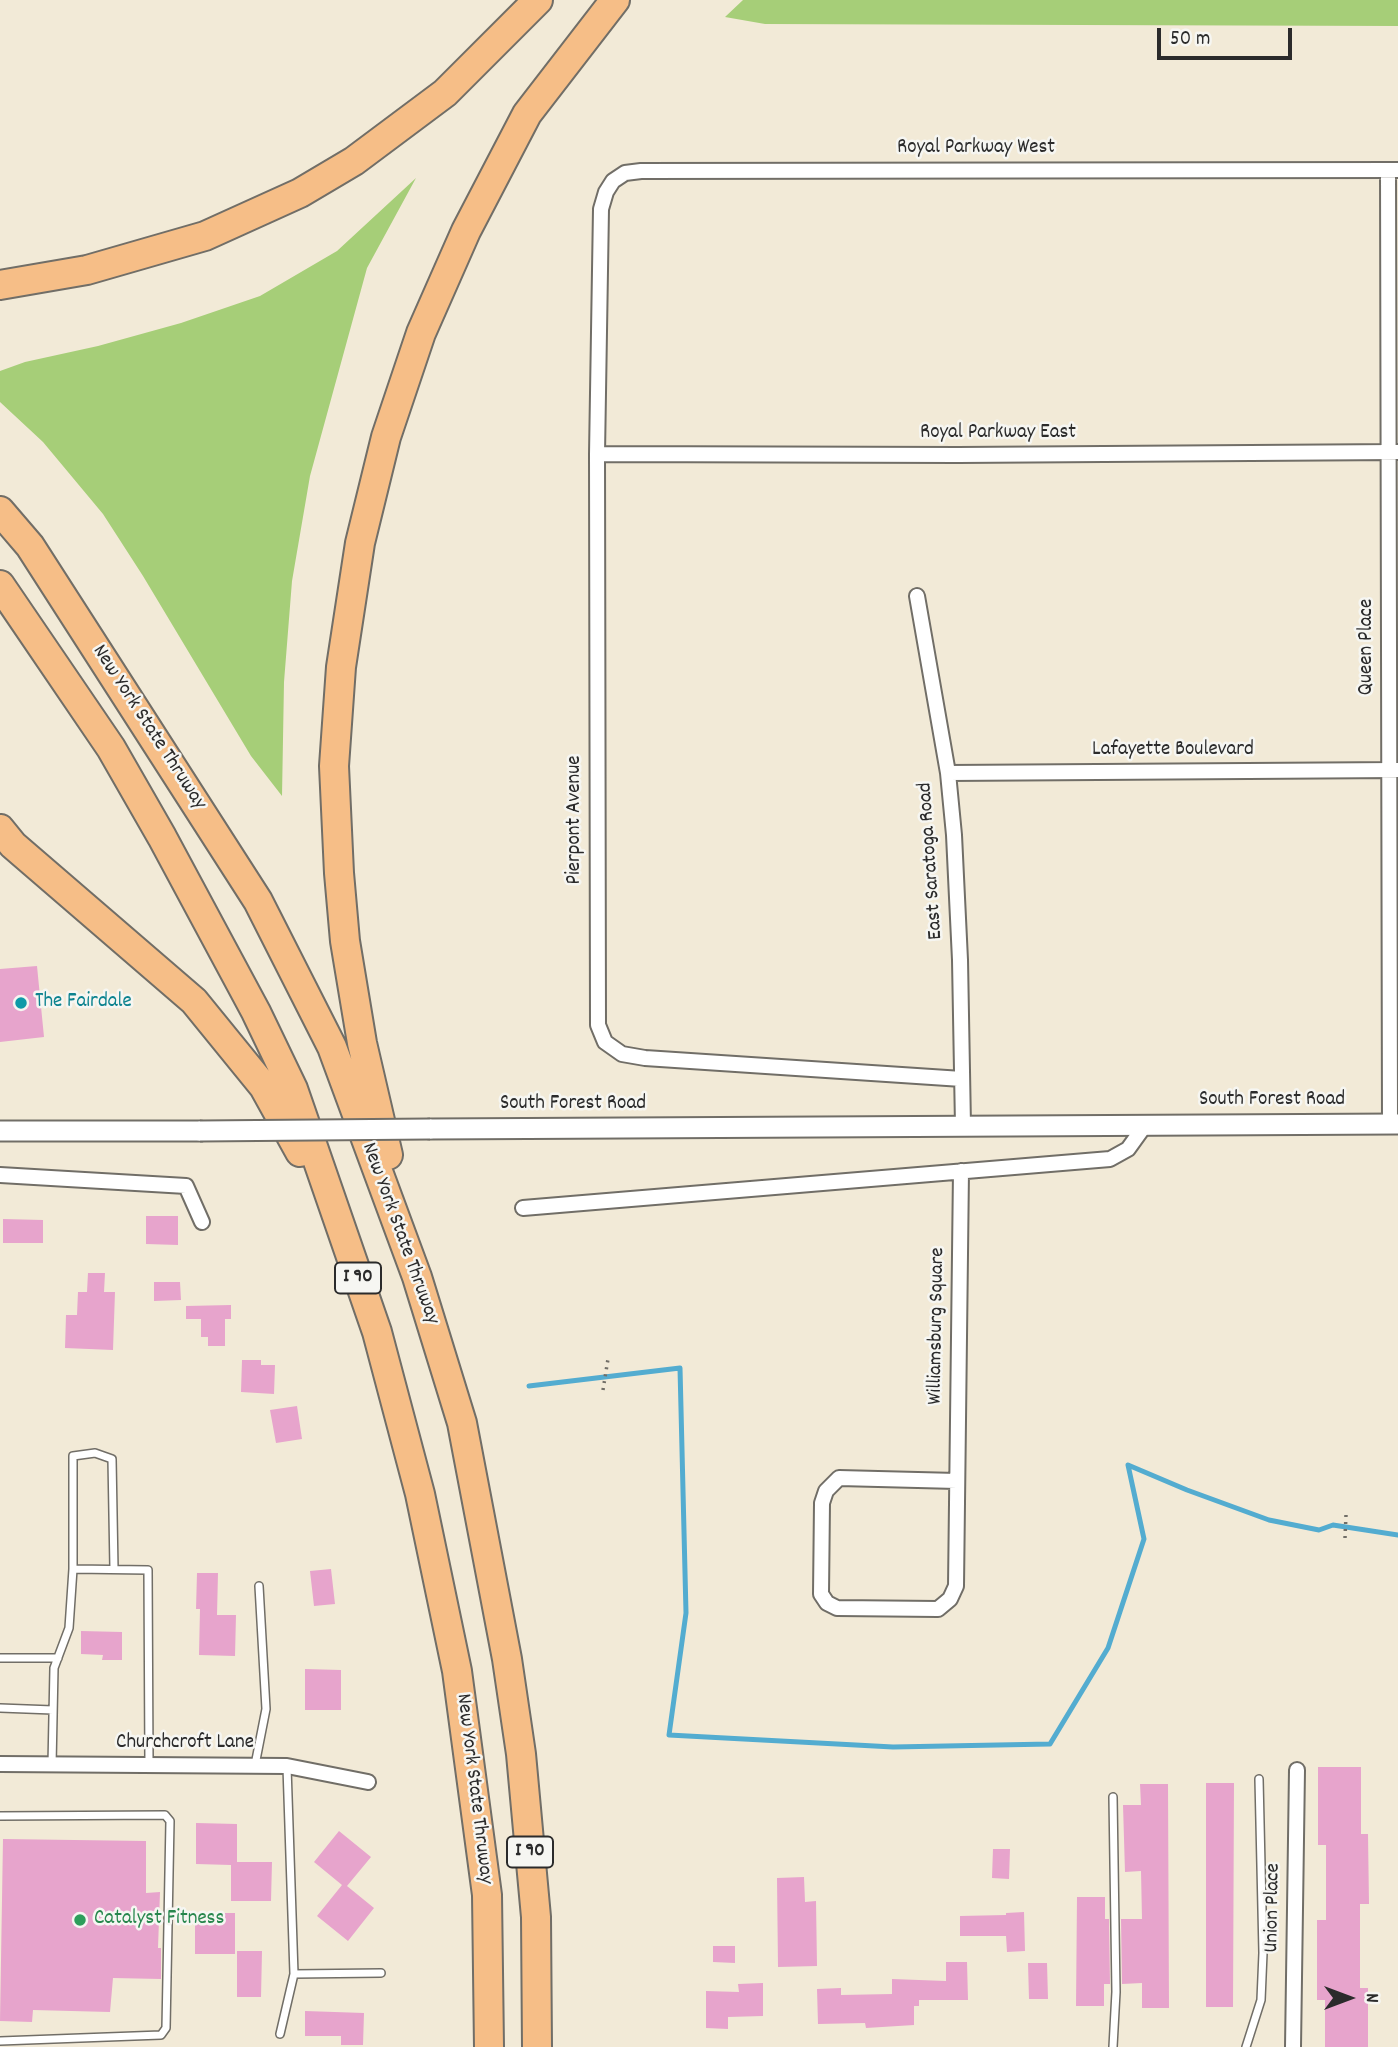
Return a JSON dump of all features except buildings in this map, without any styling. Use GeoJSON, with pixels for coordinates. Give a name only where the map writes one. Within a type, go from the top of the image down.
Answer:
{"type":"FeatureCollection","features":[{"type":"Feature","properties":{"kind":"highway"},"geometry":{"type":"LineString","coordinates":[[0,285],[87,270],[205,236],[300,193],[354,161],[444,93],[538,0]]}},
{"type":"Feature","properties":{"kind":"highway"},"geometry":{"type":"LineString","coordinates":[[417,1276],[362,1043],[345,941],[338,873],[334,766],[341,667],[360,544],[386,437],[417,346],[466,231],[527,114],[615,0]]}},
{"type":"Feature","properties":{"kind":"highway","name":"New York State Thruway"},"geometry":{"type":"LineString","coordinates":[[0,511],[30,546],[258,901],[332,1046],[417,1276],[462,1423],[507,1659],[521,1754],[536,1917],[537,2047]]}},
{"type":"Feature","properties":{"kind":"highway","name":"New York State Thruway"},"geometry":{"type":"LineString","coordinates":[[0,584],[111,748],[211,926],[293,1089],[377,1332],[420,1493],[457,1671],[487,1895],[489,2047]]}},
{"type":"Feature","properties":{"kind":"highway"},"geometry":{"type":"LineString","coordinates":[[0,829],[13,845],[194,1001],[210,1019],[264,1087],[336,1217]]}},
{"type":"Feature","properties":{"kind":"street","name":"Royal Parkway West"},"geometry":{"type":"LineString","coordinates":[[601,234],[601,209],[606,192],[613,181],[625,173],[640,171],[1393,170]]}},
{"type":"Feature","properties":{"kind":"street","name":"Queen Place"},"geometry":{"type":"LineString","coordinates":[[1393,170],[1394,1124]]}},
{"type":"Feature","properties":{"kind":"street","name":"Pierpont Avenue"},"geometry":{"type":"LineString","coordinates":[[601,234],[597,454],[597,1002],[598,1025],[605,1042],[622,1054],[645,1058],[962,1079]]}},
{"type":"Feature","properties":{"kind":"street","name":"Royal Parkway East"},"geometry":{"type":"LineString","coordinates":[[597,454],[1393,452]]}},
{"type":"Feature","properties":{"kind":"street","name":"East Saratoga Road"},"geometry":{"type":"LineString","coordinates":[[917,596],[948,773],[954,835],[960,960],[963,1126]]}},
{"type":"Feature","properties":{"kind":"street","name":"Lafayette Boulevard"},"geometry":{"type":"LineString","coordinates":[[948,773],[1394,770]]}},
{"type":"Feature","properties":{"kind":"street"},"geometry":{"type":"LineString","coordinates":[[523,1208],[1110,1159],[1128,1149],[1146,1124]]}},
{"type":"Feature","properties":{"kind":"street","name":"South Forest Road"},"geometry":{"type":"LineString","coordinates":[[0,1131],[1394,1124]]}},
{"type":"Feature","properties":{"kind":"street","name":"Williamsburg Square"},"geometry":{"type":"LineString","coordinates":[[957,1481],[839,1478],[826,1491],[822,1503],[821,1594],[827,1603],[837,1608],[938,1609],[950,1599],[956,1586],[961,1171]]}},
{"type":"Feature","properties":{"kind":"street"},"geometry":{"type":"LineString","coordinates":[[0,1175],[186,1186],[202,1222]]}},
{"type":"Feature","properties":{"kind":"street","name":"Churchcroft Lane"},"geometry":{"type":"LineString","coordinates":[[0,1764],[287,1766],[368,1782]]}},
{"type":"Feature","properties":{"kind":"street","name":"Union Place"},"geometry":{"type":"LineString","coordinates":[[1293,2047],[1297,1770]]}},
{"type":"Feature","properties":{"kind":"lane"},"geometry":{"type":"LineString","coordinates":[[52,1765],[54,1668],[69,1628],[73,1569],[74,1456],[95,1453],[112,1459],[114,1569]]}},
{"type":"Feature","properties":{"kind":"lane"},"geometry":{"type":"LineString","coordinates":[[73,1569],[148,1570],[149,1765]]}},
{"type":"Feature","properties":{"kind":"lane"},"geometry":{"type":"LineString","coordinates":[[255,1765],[266,1709],[259,1586]]}},
{"type":"Feature","properties":{"kind":"lane"},"geometry":{"type":"LineString","coordinates":[[0,1658],[58,1658]]}},
{"type":"Feature","properties":{"kind":"lane"},"geometry":{"type":"LineString","coordinates":[[0,1708],[53,1710]]}},
{"type":"Feature","properties":{"kind":"lane"},"geometry":{"type":"LineString","coordinates":[[280,2034],[294,1974],[287,1766]]}},
{"type":"Feature","properties":{"kind":"lane"},"geometry":{"type":"LineString","coordinates":[[1246,2047],[1261,2000],[1259,1779]]}},
{"type":"Feature","properties":{"kind":"lane"},"geometry":{"type":"LineString","coordinates":[[1113,2047],[1116,1992],[1114,1797]]}},
{"type":"Feature","properties":{"kind":"lane"},"geometry":{"type":"LineString","coordinates":[[0,1816],[165,1815],[170,1821],[166,2028],[161,2035],[0,2041]]}},
{"type":"Feature","properties":{"kind":"lane"},"geometry":{"type":"LineString","coordinates":[[294,1974],[381,1973]]}},
{"type":"Feature","properties":{"kind":"path"},"geometry":{"type":"LineString","coordinates":[[603,1390],[608,1359]]}},
{"type":"Feature","properties":{"kind":"path"},"geometry":{"type":"LineString","coordinates":[[1345,1538],[1346,1515]]}},
{"type":"Feature","properties":{"kind":"green space"},"geometry":{"type":"Polygon","coordinates":[[[743,0],[1398,0],[1398,26],[765,24],[725,17],[743,0]]]}},
{"type":"Feature","properties":{"kind":"green space"},"geometry":{"type":"Polygon","coordinates":[[[416,178],[367,268],[310,476],[292,581],[284,682],[282,796],[251,756],[103,514],[43,442],[0,402],[0,371],[25,362],[98,346],[181,323],[260,296],[337,251],[416,178]]]}},
{"type":"Feature","properties":{"kind":"waterway"},"geometry":{"type":"LineString","coordinates":[[529,1386],[680,1368],[686,1613],[669,1735],[893,1747],[1050,1744],[1108,1648],[1144,1539],[1128,1465],[1269,1520],[1319,1530],[1333,1525],[1398,1535]]}},
{"type":"Feature","properties":{"kind":"place","name":"The Fairdale"},"geometry":{"type":"Point","coordinates":[21,1003]}},
{"type":"Feature","properties":{"kind":"place","name":"Catalyst Fitness"},"geometry":{"type":"Point","coordinates":[80,1920]}}]}
